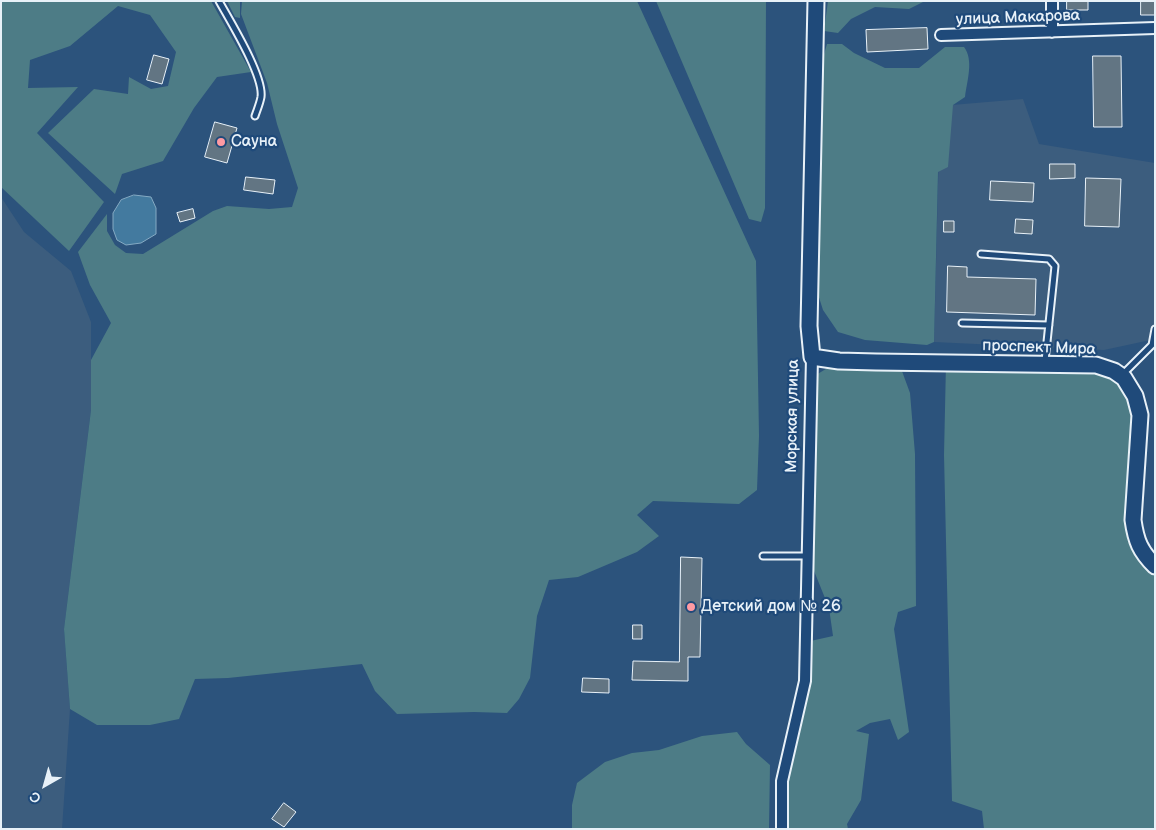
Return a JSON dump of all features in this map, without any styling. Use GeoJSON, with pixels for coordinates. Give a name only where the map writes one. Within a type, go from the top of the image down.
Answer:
{"type":"FeatureCollection","features":[{"type":"Feature","properties":{"kind":"main road","name":"Морская улица"},"geometry":{"type":"LineString","coordinates":[[812,357],[809,326],[816,1]]}},
{"type":"Feature","properties":{"kind":"main road","name":"проспект Мира"},"geometry":{"type":"LineString","coordinates":[[812,357],[857,362],[1096,365],[1122,376]]}},
{"type":"Feature","properties":{"kind":"main road"},"geometry":{"type":"LineString","coordinates":[[1122,376],[1135,396],[1140,415],[1134,520],[1135,535],[1143,553],[1155,566]]}},
{"type":"Feature","properties":{"kind":"street"},"geometry":{"type":"LineString","coordinates":[[1052,1],[1052,32]]}},
{"type":"Feature","properties":{"kind":"street","name":"улица Макарова"},"geometry":{"type":"LineString","coordinates":[[942,35],[1155,28]]}},
{"type":"Feature","properties":{"kind":"street","name":"Морская улица"},"geometry":{"type":"LineString","coordinates":[[782,829],[782,781],[805,681],[812,357]]}},
{"type":"Feature","properties":{"kind":"lane"},"geometry":{"type":"LineString","coordinates":[[219,1],[260,83],[261,97],[255,116]]}},
{"type":"Feature","properties":{"kind":"lane"},"geometry":{"type":"LineString","coordinates":[[981,254],[1049,259],[1055,266],[1045,364]]}},
{"type":"Feature","properties":{"kind":"lane"},"geometry":{"type":"LineString","coordinates":[[962,323],[1049,325]]}},
{"type":"Feature","properties":{"kind":"lane"},"geometry":{"type":"LineString","coordinates":[[1122,376],[1152,345],[1155,329]]}},
{"type":"Feature","properties":{"kind":"lane"},"geometry":{"type":"LineString","coordinates":[[763,556],[808,556]]}},
{"type":"Feature","properties":{"kind":"shaded area"},"geometry":{"type":"Polygon","coordinates":[[[1023,99],[1039,144],[1155,163],[1155,339],[1104,350],[934,342],[940,106],[1023,99]]]}},
{"type":"Feature","properties":{"kind":"shaded area"},"geometry":{"type":"Polygon","coordinates":[[[134,195],[151,197],[156,208],[156,234],[141,243],[126,245],[117,240],[113,229],[113,213],[121,200],[134,195]]]}},
{"type":"Feature","properties":{"kind":"shaded area"},"geometry":{"type":"Polygon","coordinates":[[[1,197],[24,232],[71,271],[91,322],[91,410],[64,629],[70,709],[62,829],[1,829],[1,197]]]}},
{"type":"Feature","properties":{"kind":"green space"},"geometry":{"type":"Polygon","coordinates":[[[1,1],[211,1],[251,72],[217,77],[194,108],[163,161],[122,174],[115,194],[48,133],[94,89],[128,94],[129,77],[151,89],[168,86],[176,52],[150,15],[118,6],[70,46],[30,60],[28,88],[78,87],[37,133],[104,202],[69,251],[1,187],[1,1]]]}},
{"type":"Feature","properties":{"kind":"green space"},"geometry":{"type":"Polygon","coordinates":[[[227,1],[240,1],[240,18],[235,17],[227,1]]]}},
{"type":"Feature","properties":{"kind":"green space"},"geometry":{"type":"Polygon","coordinates":[[[242,1],[637,1],[756,261],[759,436],[757,490],[739,504],[653,501],[637,515],[659,536],[637,552],[578,577],[549,580],[537,616],[530,678],[519,699],[507,713],[397,714],[375,691],[362,664],[228,678],[195,679],[179,719],[150,725],[97,725],[70,709],[64,629],[91,410],[91,360],[111,323],[90,285],[78,252],[107,214],[107,231],[115,245],[126,253],[143,254],[213,211],[227,206],[269,209],[292,207],[298,188],[277,124],[267,83],[241,14],[242,1]]]}},
{"type":"Feature","properties":{"kind":"green space"},"geometry":{"type":"Polygon","coordinates":[[[656,1],[766,1],[765,208],[761,222],[749,219],[656,1]]]}},
{"type":"Feature","properties":{"kind":"green space"},"geometry":{"type":"Polygon","coordinates":[[[828,1],[925,1],[909,9],[875,7],[851,19],[838,33],[824,31],[828,1]]]}},
{"type":"Feature","properties":{"kind":"green space"},"geometry":{"type":"Polygon","coordinates":[[[827,44],[842,44],[854,53],[885,68],[919,68],[945,47],[964,47],[969,58],[965,97],[953,105],[948,167],[938,172],[934,342],[927,345],[865,340],[838,332],[823,310],[816,288],[821,171],[820,68],[827,44]]]}},
{"type":"Feature","properties":{"kind":"green space"},"geometry":{"type":"Polygon","coordinates":[[[839,361],[899,363],[910,393],[915,454],[916,606],[898,612],[894,629],[909,732],[898,740],[890,719],[870,723],[856,731],[869,734],[861,800],[847,824],[848,829],[782,829],[782,781],[805,681],[806,642],[833,636],[829,608],[808,556],[811,378],[839,361]]]}},
{"type":"Feature","properties":{"kind":"green space"},"geometry":{"type":"Polygon","coordinates":[[[946,363],[1096,365],[1135,396],[1133,520],[1155,566],[1155,829],[984,829],[982,811],[952,801],[944,455],[946,363]]]}},
{"type":"Feature","properties":{"kind":"green space"},"geometry":{"type":"Polygon","coordinates":[[[737,732],[746,744],[770,765],[769,829],[572,829],[572,805],[577,783],[605,762],[632,753],[659,750],[702,736],[737,732]]]}},
{"type":"Feature","properties":{"kind":"building"},"geometry":{"type":"Polygon","coordinates":[[[1067,1],[1088,1],[1088,10],[1067,10],[1067,1]]]}},
{"type":"Feature","properties":{"kind":"building"},"geometry":{"type":"Polygon","coordinates":[[[1141,1],[1155,1],[1155,15],[1141,15],[1141,1]]]}},
{"type":"Feature","properties":{"kind":"building"},"geometry":{"type":"Polygon","coordinates":[[[927,28],[928,49],[867,52],[866,30],[927,28]]]}},
{"type":"Feature","properties":{"kind":"building"},"geometry":{"type":"Polygon","coordinates":[[[154,55],[169,59],[162,84],[147,80],[154,55]]]}},
{"type":"Feature","properties":{"kind":"building"},"geometry":{"type":"Polygon","coordinates":[[[1093,56],[1121,56],[1122,127],[1094,127],[1093,56]]]}},
{"type":"Feature","properties":{"kind":"building","name":"Сауна"},"geometry":{"type":"Polygon","coordinates":[[[215,122],[237,128],[227,163],[205,157],[215,122]]]}},
{"type":"Feature","properties":{"kind":"building"},"geometry":{"type":"Polygon","coordinates":[[[1050,164],[1075,164],[1075,178],[1050,179],[1050,164]]]}},
{"type":"Feature","properties":{"kind":"building"},"geometry":{"type":"Polygon","coordinates":[[[246,177],[275,180],[273,194],[244,190],[246,177]]]}},
{"type":"Feature","properties":{"kind":"building"},"geometry":{"type":"Polygon","coordinates":[[[1086,178],[1121,179],[1119,227],[1085,226],[1086,178]]]}},
{"type":"Feature","properties":{"kind":"building"},"geometry":{"type":"Polygon","coordinates":[[[991,181],[1034,183],[1033,202],[990,200],[991,181]]]}},
{"type":"Feature","properties":{"kind":"building"},"geometry":{"type":"Polygon","coordinates":[[[193,209],[195,218],[180,222],[177,213],[193,209]]]}},
{"type":"Feature","properties":{"kind":"building"},"geometry":{"type":"Polygon","coordinates":[[[1016,219],[1033,220],[1032,234],[1015,233],[1016,219]]]}},
{"type":"Feature","properties":{"kind":"building"},"geometry":{"type":"Polygon","coordinates":[[[944,221],[954,221],[954,232],[944,232],[944,221]]]}},
{"type":"Feature","properties":{"kind":"building"},"geometry":{"type":"Polygon","coordinates":[[[948,266],[967,267],[967,277],[1036,279],[1035,315],[947,312],[948,266]]]}},
{"type":"Feature","properties":{"kind":"building","name":"Детский дом № 26"},"geometry":{"type":"Polygon","coordinates":[[[681,557],[702,558],[700,657],[688,657],[688,681],[632,680],[633,661],[679,662],[681,557]]]}},
{"type":"Feature","properties":{"kind":"building"},"geometry":{"type":"Polygon","coordinates":[[[633,625],[642,625],[642,639],[633,639],[633,625]]]}},
{"type":"Feature","properties":{"kind":"building"},"geometry":{"type":"Polygon","coordinates":[[[583,678],[609,679],[609,693],[582,692],[583,678]]]}},
{"type":"Feature","properties":{"kind":"building"},"geometry":{"type":"Polygon","coordinates":[[[284,803],[296,812],[284,827],[272,819],[284,803]]]}},
{"type":"Feature","properties":{"kind":"place","name":"Сауна"},"geometry":{"type":"Point","coordinates":[221,142]}},
{"type":"Feature","properties":{"kind":"place","name":"Детский дом № 26"},"geometry":{"type":"Point","coordinates":[691,607]}}]}
